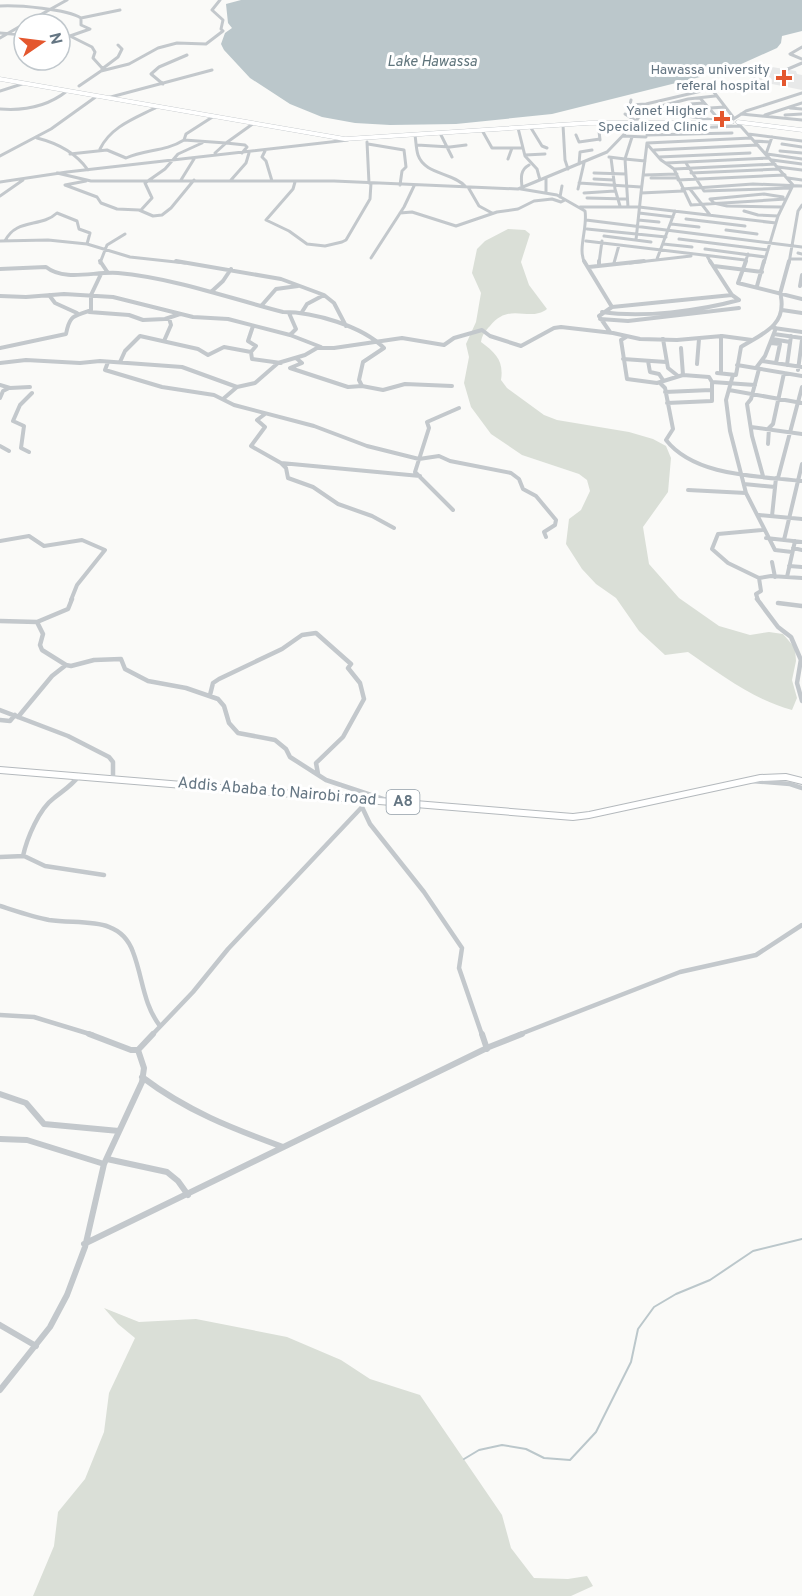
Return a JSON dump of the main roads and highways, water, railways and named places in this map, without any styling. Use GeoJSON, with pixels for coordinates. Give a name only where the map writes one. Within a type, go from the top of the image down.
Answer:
{"type":"FeatureCollection","features":[{"type":"Feature","properties":{"kind":"highway","name":"Addis Ababa to Nairobi road"},"geometry":{"type":"LineString","coordinates":[[0,770],[363,803],[392,802],[582,816],[748,780],[778,777],[802,781]]}},
{"type":"Feature","properties":{"kind":"main road"},"geometry":{"type":"LineString","coordinates":[[0,79],[67,91]]}},
{"type":"Feature","properties":{"kind":"main road"},"geometry":{"type":"LineString","coordinates":[[0,79],[349,138]]}},
{"type":"Feature","properties":{"kind":"main road"},"geometry":{"type":"LineString","coordinates":[[107,98],[349,138],[441,135],[598,122],[698,123],[736,120],[801,129]]}},
{"type":"Feature","properties":{"kind":"main road"},"geometry":{"type":"LineString","coordinates":[[736,120],[801,129]]}},
{"type":"Feature","properties":{"kind":"main road"},"geometry":{"type":"LineString","coordinates":[[648,123],[720,121]]}},
{"type":"Feature","properties":{"kind":"main road"},"geometry":{"type":"LineString","coordinates":[[416,136],[598,122]]}},
{"type":"Feature","properties":{"kind":"water","name":"Lake Hawassa"},"geometry":{"type":"Polygon","coordinates":[[[241,0],[802,0],[802,31],[782,36],[777,48],[728,70],[709,71],[700,77],[552,114],[456,124],[390,125],[355,123],[322,117],[290,104],[250,78],[221,44],[225,33],[232,28],[228,23],[226,4],[241,0]]]}},
{"type":"Feature","properties":{"kind":"waterway"},"geometry":{"type":"LineString","coordinates":[[464,1459],[479,1450],[502,1445],[526,1449],[544,1458],[570,1460],[596,1432],[631,1362],[638,1329],[654,1307],[676,1294],[710,1280],[753,1251],[802,1239]]}},
{"type":"Feature","properties":{"kind":"place","name":"Hawassa university referal hospital"},"geometry":{"type":"Point","coordinates":[784,78]}},
{"type":"Feature","properties":{"kind":"place","name":"Yanet Higher Specialized Clinic"},"geometry":{"type":"Point","coordinates":[722,119]}}]}
